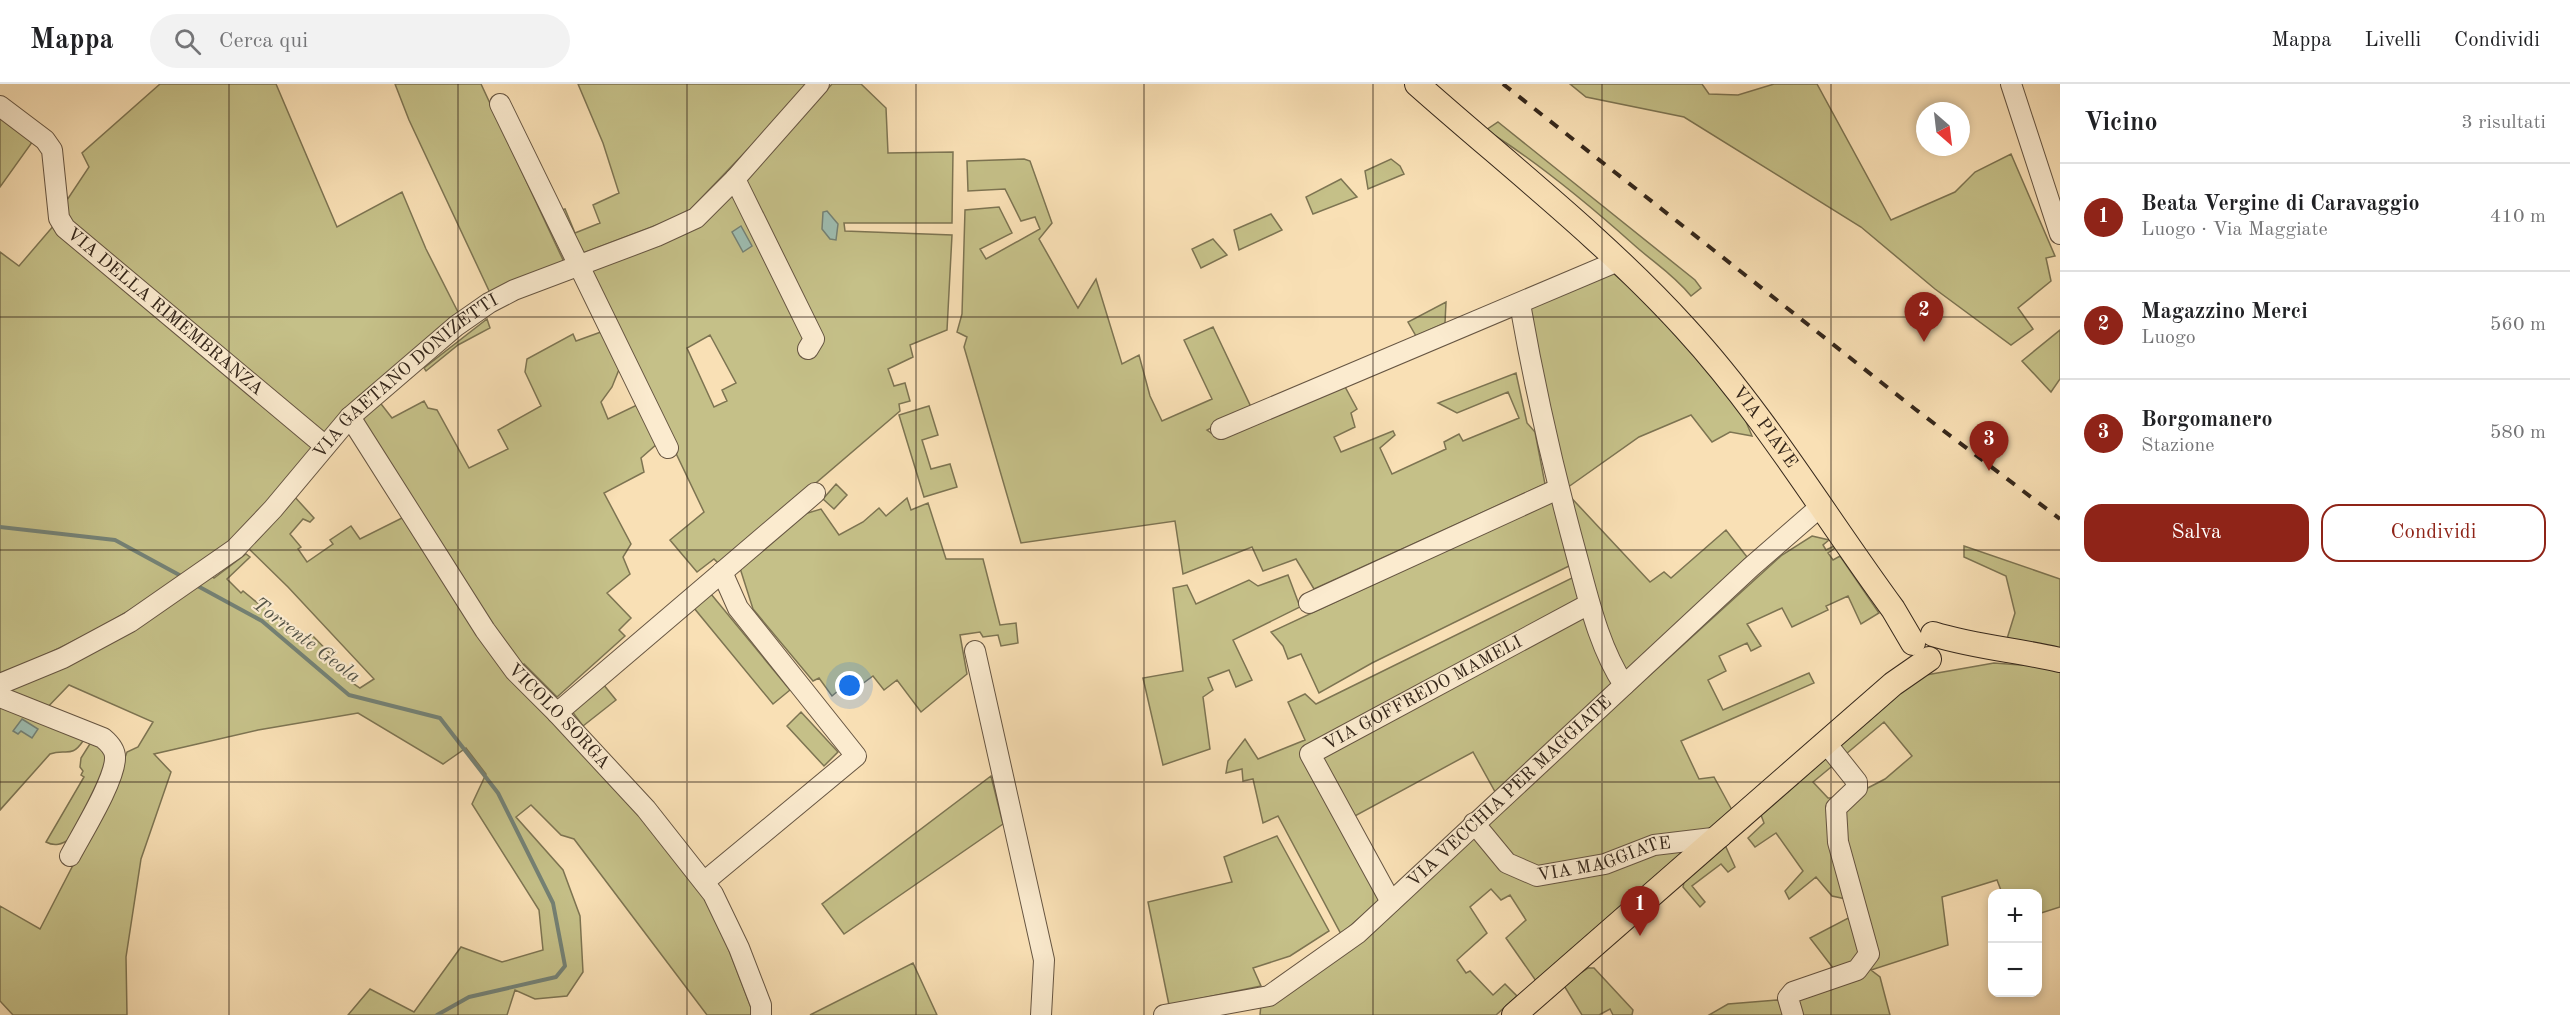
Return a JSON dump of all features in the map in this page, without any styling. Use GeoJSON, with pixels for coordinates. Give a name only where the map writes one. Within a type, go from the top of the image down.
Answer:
{"type":"FeatureCollection","features":[{"type":"Feature","properties":{"kind":"main road","name":"VIA PIAVE"},"geometry":{"type":"LineString","coordinates":[[1417,84],[1618,261],[1685,328],[1749,403],[1893,609],[1925,645]]}},
{"type":"Feature","properties":{"kind":"main road"},"geometry":{"type":"LineString","coordinates":[[1925,645],[2022,651],[2060,660]]}},
{"type":"Feature","properties":{"kind":"main road","name":"VIA MAGGIATE"},"geometry":{"type":"LineString","coordinates":[[1514,1015],[1721,837],[1893,684],[1925,645]]}},
{"type":"Feature","properties":{"kind":"street","name":"VIA GAETANO DONIZETTI"},"geometry":{"type":"LineString","coordinates":[[0,684],[93,643],[192,581],[235,549],[350,417],[456,326],[489,303],[577,264],[657,236],[696,218],[735,179],[819,84]]}},
{"type":"Feature","properties":{"kind":"street"},"geometry":{"type":"LineString","coordinates":[[2011,84],[2060,234]]}},
{"type":"Feature","properties":{"kind":"street"},"geometry":{"type":"LineString","coordinates":[[500,104],[668,448]]}},
{"type":"Feature","properties":{"kind":"street","name":"VIA DELLA RIMEMBRANZA"},"geometry":{"type":"LineString","coordinates":[[0,106],[45,140],[52,150],[59,218],[65,228],[324,445]]}},
{"type":"Feature","properties":{"kind":"street"},"geometry":{"type":"LineString","coordinates":[[735,179],[814,339],[808,349]]}},
{"type":"Feature","properties":{"kind":"street"},"geometry":{"type":"LineString","coordinates":[[1221,429],[1618,261]]}},
{"type":"Feature","properties":{"kind":"street"},"geometry":{"type":"LineString","coordinates":[[1520,304],[1536,396],[1589,604],[1609,663],[1624,685]]}},
{"type":"Feature","properties":{"kind":"street","name":"VICOLO SORGA"},"geometry":{"type":"LineString","coordinates":[[350,417],[485,630],[514,671],[557,712],[646,808],[713,894],[739,948],[761,1005],[761,1015]]}},
{"type":"Feature","properties":{"kind":"street"},"geometry":{"type":"LineString","coordinates":[[1309,603],[1558,489]]}},
{"type":"Feature","properties":{"kind":"street"},"geometry":{"type":"LineString","coordinates":[[557,712],[815,493]]}},
{"type":"Feature","properties":{"kind":"street","name":"VIA VECCHIA PER MAGGIATE"},"geometry":{"type":"LineString","coordinates":[[1164,1015],[1269,996],[1358,933],[1474,823],[1820,507]]}},
{"type":"Feature","properties":{"kind":"street"},"geometry":{"type":"LineString","coordinates":[[704,882],[856,756],[738,608],[722,572]]}},
{"type":"Feature","properties":{"kind":"street","name":"VIA GOFFREDO MAMELI"},"geometry":{"type":"LineString","coordinates":[[1391,903],[1310,754],[1589,604]]}},
{"type":"Feature","properties":{"kind":"street"},"geometry":{"type":"LineString","coordinates":[[975,651],[1044,960],[1041,1015]]}},
{"type":"Feature","properties":{"kind":"street"},"geometry":{"type":"LineString","coordinates":[[0,697],[103,738],[111,746],[115,756],[113,772],[70,856]]}},
{"type":"Feature","properties":{"kind":"street"},"geometry":{"type":"LineString","coordinates":[[1793,1015],[1788,998],[1793,992],[1857,970],[1869,954],[1838,842],[1836,808],[1857,788],[1857,782],[1826,743]]}},
{"type":"Feature","properties":{"kind":"street","name":"VIA MAGGIATE"},"geometry":{"type":"LineString","coordinates":[[1474,823],[1507,864],[1537,876],[1605,864],[1654,845],[1721,837]]}},
{"type":"Feature","properties":{"kind":"shaded area"},"geometry":{"type":"Polygon","coordinates":[[[160,84],[276,84],[337,227],[402,192],[426,249],[460,316],[326,434],[65,228],[65,203],[89,167],[82,153],[160,84]]]}},
{"type":"Feature","properties":{"kind":"shaded area"},"geometry":{"type":"Polygon","coordinates":[[[395,84],[481,84],[564,262],[491,295],[409,120],[395,84]]]}},
{"type":"Feature","properties":{"kind":"shaded area"},"geometry":{"type":"Polygon","coordinates":[[[578,84],[810,84],[686,214],[583,253],[555,212],[565,209],[575,233],[600,223],[593,205],[619,193],[603,143],[578,84]]]}},
{"type":"Feature","properties":{"kind":"shaded area"},"geometry":{"type":"Polygon","coordinates":[[[832,84],[861,84],[886,108],[888,153],[953,152],[952,223],[844,223],[845,231],[952,235],[947,330],[910,345],[913,357],[888,369],[894,386],[905,383],[910,401],[899,404],[900,411],[720,565],[714,559],[697,572],[670,540],[704,512],[587,267],[666,240],[771,151],[832,84]],[[710,335],[687,348],[714,407],[727,401],[722,390],[736,383],[710,335]]]}},
{"type":"Feature","properties":{"kind":"shaded area"},"geometry":{"type":"Polygon","coordinates":[[[1570,84],[1702,84],[1709,94],[1738,95],[1774,84],[1817,84],[1891,220],[1955,192],[1975,172],[2011,154],[2055,256],[2046,258],[2051,281],[2018,308],[2033,329],[2011,345],[1935,289],[1861,227],[1684,117],[1586,97],[1570,84]]]}},
{"type":"Feature","properties":{"kind":"shaded area"},"geometry":{"type":"Polygon","coordinates":[[[0,106],[38,134],[0,187],[0,106]]]}},
{"type":"Feature","properties":{"kind":"shaded area"},"geometry":{"type":"Polygon","coordinates":[[[1498,122],[1695,280],[1701,288],[1691,296],[1670,274],[1580,198],[1543,169],[1486,130],[1498,122]]]}},
{"type":"Feature","properties":{"kind":"shaded area"},"geometry":{"type":"Polygon","coordinates":[[[1024,159],[1030,161],[1052,223],[1039,239],[1078,308],[1096,279],[1122,364],[1139,355],[1150,396],[1162,421],[1212,399],[1184,340],[1213,327],[1251,407],[1207,430],[1218,438],[1344,385],[1357,409],[1351,413],[1355,427],[1334,437],[1341,452],[1393,431],[1395,435],[1380,448],[1392,474],[1446,449],[1444,442],[1459,434],[1463,441],[1519,418],[1508,392],[1457,413],[1438,403],[1516,373],[1527,423],[1535,432],[1545,484],[1314,589],[1296,559],[1263,571],[1252,547],[1183,574],[1175,521],[1021,543],[964,347],[967,337],[957,332],[962,314],[965,210],[999,207],[1012,233],[980,249],[986,259],[1040,229],[1035,217],[1021,221],[1005,189],[968,191],[967,161],[1024,159]]]}},
{"type":"Feature","properties":{"kind":"shaded area"},"geometry":{"type":"Polygon","coordinates":[[[1391,159],[1400,166],[1404,174],[1368,189],[1365,171],[1391,159]]]}},
{"type":"Feature","properties":{"kind":"shaded area"},"geometry":{"type":"Polygon","coordinates":[[[1341,179],[1357,197],[1313,214],[1306,197],[1341,179]]]}},
{"type":"Feature","properties":{"kind":"shaded area"},"geometry":{"type":"Polygon","coordinates":[[[827,211],[838,224],[836,240],[830,239],[822,229],[823,212],[827,211]]]}},
{"type":"Feature","properties":{"kind":"shaded area"},"geometry":{"type":"Polygon","coordinates":[[[1271,214],[1282,230],[1239,250],[1234,230],[1271,214]]]}},
{"type":"Feature","properties":{"kind":"shaded area"},"geometry":{"type":"Polygon","coordinates":[[[55,224],[313,446],[256,517],[230,540],[169,586],[101,627],[66,645],[0,673],[0,252],[19,266],[55,224]]]}},
{"type":"Feature","properties":{"kind":"shaded area"},"geometry":{"type":"Polygon","coordinates":[[[741,226],[752,246],[743,252],[732,232],[741,226]]]}},
{"type":"Feature","properties":{"kind":"shaded area"},"geometry":{"type":"Polygon","coordinates":[[[1213,239],[1227,255],[1201,268],[1192,249],[1213,239]]]}},
{"type":"Feature","properties":{"kind":"shaded area"},"geometry":{"type":"Polygon","coordinates":[[[1613,273],[1655,310],[1734,393],[1752,436],[1730,432],[1712,442],[1691,415],[1639,437],[1564,490],[1650,582],[1664,572],[1671,578],[1726,530],[1747,557],[1625,680],[1613,661],[1560,488],[1524,310],[1613,273]]]}},
{"type":"Feature","properties":{"kind":"shaded area"},"geometry":{"type":"Polygon","coordinates":[[[1446,302],[1445,323],[1416,336],[1408,322],[1446,302]]]}},
{"type":"Feature","properties":{"kind":"shaded area"},"geometry":{"type":"Polygon","coordinates":[[[487,319],[490,328],[458,345],[426,371],[424,368],[487,319]]]}},
{"type":"Feature","properties":{"kind":"shaded area"},"geometry":{"type":"Polygon","coordinates":[[[2060,330],[2060,379],[2051,392],[2022,361],[2060,330]]]}},
{"type":"Feature","properties":{"kind":"shaded area"},"geometry":{"type":"Polygon","coordinates":[[[601,332],[622,362],[612,387],[601,402],[608,419],[639,404],[658,443],[641,458],[644,472],[604,493],[631,544],[623,557],[630,574],[607,593],[631,618],[619,630],[625,636],[557,697],[524,664],[520,667],[364,427],[363,419],[378,400],[392,418],[424,401],[428,408],[437,410],[469,468],[508,449],[498,430],[541,406],[525,372],[527,359],[573,334],[576,341],[601,332]]]}},
{"type":"Feature","properties":{"kind":"shaded area"},"geometry":{"type":"Polygon","coordinates":[[[929,406],[938,435],[922,440],[931,469],[950,464],[957,487],[924,497],[899,415],[929,406]]]}},
{"type":"Feature","properties":{"kind":"shaded area"},"geometry":{"type":"Polygon","coordinates":[[[836,484],[847,495],[834,509],[823,499],[836,484]]]}},
{"type":"Feature","properties":{"kind":"shaded area"},"geometry":{"type":"Polygon","coordinates":[[[293,495],[314,518],[310,522],[303,519],[290,534],[301,547],[298,549],[307,562],[333,544],[330,540],[351,526],[360,539],[404,517],[710,901],[754,1015],[707,1015],[574,839],[561,835],[531,805],[516,817],[563,870],[580,916],[583,972],[567,996],[535,999],[515,990],[507,1015],[348,1015],[370,989],[414,1012],[461,947],[502,962],[543,950],[539,910],[472,804],[486,774],[466,748],[443,764],[358,713],[258,730],[154,754],[171,772],[141,859],[126,957],[127,1015],[13,1015],[0,1001],[0,906],[40,929],[116,782],[127,752],[138,747],[153,722],[69,685],[43,712],[8,699],[10,690],[210,575],[214,578],[246,554],[250,557],[227,579],[241,593],[243,591],[260,605],[263,603],[300,641],[310,633],[348,672],[344,677],[360,688],[374,679],[288,587],[246,546],[293,495]]]}},
{"type":"Feature","properties":{"kind":"shaded area"},"geometry":{"type":"Polygon","coordinates":[[[907,498],[911,510],[928,503],[946,559],[983,559],[1000,625],[1016,623],[1018,643],[1001,646],[998,635],[983,637],[980,632],[960,635],[967,674],[921,712],[897,680],[884,690],[873,676],[858,687],[851,680],[832,696],[819,678],[813,681],[753,609],[739,565],[801,515],[821,509],[839,535],[863,522],[879,508],[886,516],[907,498]]]}},
{"type":"Feature","properties":{"kind":"shaded area"},"geometry":{"type":"Polygon","coordinates":[[[1552,501],[1573,564],[1372,663],[1319,693],[1301,654],[1288,659],[1283,646],[1271,632],[1552,501]]]}},
{"type":"Feature","properties":{"kind":"shaded area"},"geometry":{"type":"Polygon","coordinates":[[[1812,536],[1829,540],[1823,545],[1826,550],[1834,546],[1835,548],[1828,553],[1833,560],[1840,556],[1879,613],[1861,624],[1848,596],[1826,606],[1828,610],[1792,627],[1782,608],[1747,624],[1761,646],[1751,651],[1747,643],[1719,656],[1726,671],[1708,680],[1723,710],[1809,673],[1814,683],[1681,741],[1699,779],[1714,777],[1732,810],[1711,830],[1592,861],[1538,866],[1513,857],[1485,825],[1782,555],[1812,536]]]}},
{"type":"Feature","properties":{"kind":"shaded area"},"geometry":{"type":"Polygon","coordinates":[[[1964,546],[2060,579],[2060,651],[2006,642],[2015,613],[2006,576],[1964,557],[1964,546]]]}},
{"type":"Feature","properties":{"kind":"shaded area"},"geometry":{"type":"Polygon","coordinates":[[[1288,575],[1300,607],[1233,640],[1252,680],[1236,687],[1229,670],[1208,678],[1213,690],[1203,697],[1210,749],[1163,765],[1143,678],[1183,671],[1173,588],[1187,585],[1196,604],[1249,580],[1258,586],[1288,575]]]}},
{"type":"Feature","properties":{"kind":"shaded area"},"geometry":{"type":"Polygon","coordinates":[[[1576,576],[1614,687],[1498,797],[1473,752],[1351,818],[1391,890],[1341,934],[1278,816],[1263,823],[1253,779],[1243,781],[1242,769],[1226,773],[1228,761],[1245,739],[1258,759],[1305,740],[1288,702],[1305,694],[1316,704],[1576,576]]]}},
{"type":"Feature","properties":{"kind":"shaded area"},"geometry":{"type":"Polygon","coordinates":[[[711,594],[790,690],[773,704],[694,608],[711,594]]]}},
{"type":"Feature","properties":{"kind":"shaded area"},"geometry":{"type":"Polygon","coordinates":[[[1994,663],[2060,668],[2060,907],[2042,913],[2042,889],[2000,889],[1997,880],[1942,897],[1948,945],[1871,970],[1880,977],[1890,1015],[1800,1015],[1798,1006],[1800,996],[1874,958],[1840,809],[1860,792],[1885,779],[1912,756],[1884,722],[1846,754],[1838,744],[1904,688],[1926,675],[1994,663]]]}},
{"type":"Feature","properties":{"kind":"shaded area"},"geometry":{"type":"Polygon","coordinates":[[[603,684],[616,700],[583,726],[571,710],[603,684]]]}},
{"type":"Feature","properties":{"kind":"shaded area"},"geometry":{"type":"Polygon","coordinates":[[[0,704],[82,737],[83,741],[75,750],[50,754],[0,810],[0,704]]]}},
{"type":"Feature","properties":{"kind":"shaded area"},"geometry":{"type":"Polygon","coordinates":[[[801,712],[838,752],[824,766],[787,726],[801,712]]]}},
{"type":"Feature","properties":{"kind":"shaded area"},"geometry":{"type":"Polygon","coordinates":[[[22,719],[38,729],[32,738],[21,731],[18,734],[13,731],[22,719]]]}},
{"type":"Feature","properties":{"kind":"shaded area"},"geometry":{"type":"Polygon","coordinates":[[[93,739],[104,744],[109,765],[70,839],[58,844],[49,844],[46,842],[84,777],[81,775],[83,771],[80,767],[81,758],[93,739]]]}},
{"type":"Feature","properties":{"kind":"shaded area"},"geometry":{"type":"Polygon","coordinates":[[[1828,755],[1836,763],[1813,782],[1828,798],[1837,798],[1846,899],[1832,896],[1816,877],[1789,899],[1785,891],[1803,871],[1776,833],[1755,847],[1748,838],[1764,823],[1761,815],[1828,755]]]}},
{"type":"Feature","properties":{"kind":"shaded area"},"geometry":{"type":"Polygon","coordinates":[[[991,776],[1003,824],[844,934],[822,904],[991,776]]]}},
{"type":"Feature","properties":{"kind":"shaded area"},"geometry":{"type":"Polygon","coordinates":[[[1475,832],[1535,881],[1700,841],[1536,981],[1506,938],[1526,920],[1510,895],[1501,900],[1491,889],[1470,907],[1487,933],[1457,960],[1466,973],[1470,971],[1493,995],[1505,984],[1517,996],[1496,1015],[1260,1015],[1261,1004],[1475,832]]]}},
{"type":"Feature","properties":{"kind":"shaded area"},"geometry":{"type":"Polygon","coordinates":[[[1277,836],[1329,931],[1290,956],[1253,968],[1261,986],[1169,1005],[1148,902],[1232,882],[1224,857],[1277,836]]]}},
{"type":"Feature","properties":{"kind":"shaded area"},"geometry":{"type":"Polygon","coordinates":[[[1725,845],[1735,867],[1728,872],[1721,864],[1692,886],[1705,902],[1700,907],[1683,887],[1684,882],[1725,845]]]}},
{"type":"Feature","properties":{"kind":"shaded area"},"geometry":{"type":"Polygon","coordinates":[[[1854,915],[1863,949],[1853,964],[1833,968],[1810,938],[1854,915]]]}},
{"type":"Feature","properties":{"kind":"shaded area"},"geometry":{"type":"Polygon","coordinates":[[[913,963],[937,1015],[810,1015],[913,963]]]}},
{"type":"Feature","properties":{"kind":"shaded area"},"geometry":{"type":"Polygon","coordinates":[[[1588,968],[1594,968],[1633,1010],[1632,1015],[1613,1015],[1610,1009],[1599,1015],[1582,1015],[1563,984],[1588,968]]]}},
{"type":"Feature","properties":{"kind":"shaded area"},"geometry":{"type":"Polygon","coordinates":[[[1782,1001],[1786,1015],[1709,1015],[1728,1004],[1782,1001]]]}},
{"type":"Feature","properties":{"kind":"waterway","name":"Torrente Geola"},"geometry":{"type":"LineString","coordinates":[[0,527],[115,540],[183,577]]}},
{"type":"Feature","properties":{"kind":"waterway","name":"Torrente Geola"},"geometry":{"type":"LineString","coordinates":[[194,584],[262,621],[349,695],[440,718],[498,793],[553,903],[565,966],[556,977],[469,997],[437,1015]]}},
{"type":"Feature","properties":{"kind":"railway"},"geometry":{"type":"LineString","coordinates":[[1503,84],[1915,409],[2060,519]]}},
{"type":"Feature","properties":{"kind":"place","name":"Magazzino Merci"},"geometry":{"type":"Point","coordinates":[1924,342]}},
{"type":"Feature","properties":{"kind":"place","name":"Borgomanero"},"geometry":{"type":"Point","coordinates":[1989,471]}},
{"type":"Feature","properties":{"kind":"place","name":"Beata Vergine di Caravaggio"},"geometry":{"type":"Point","coordinates":[1640,936]}}]}
